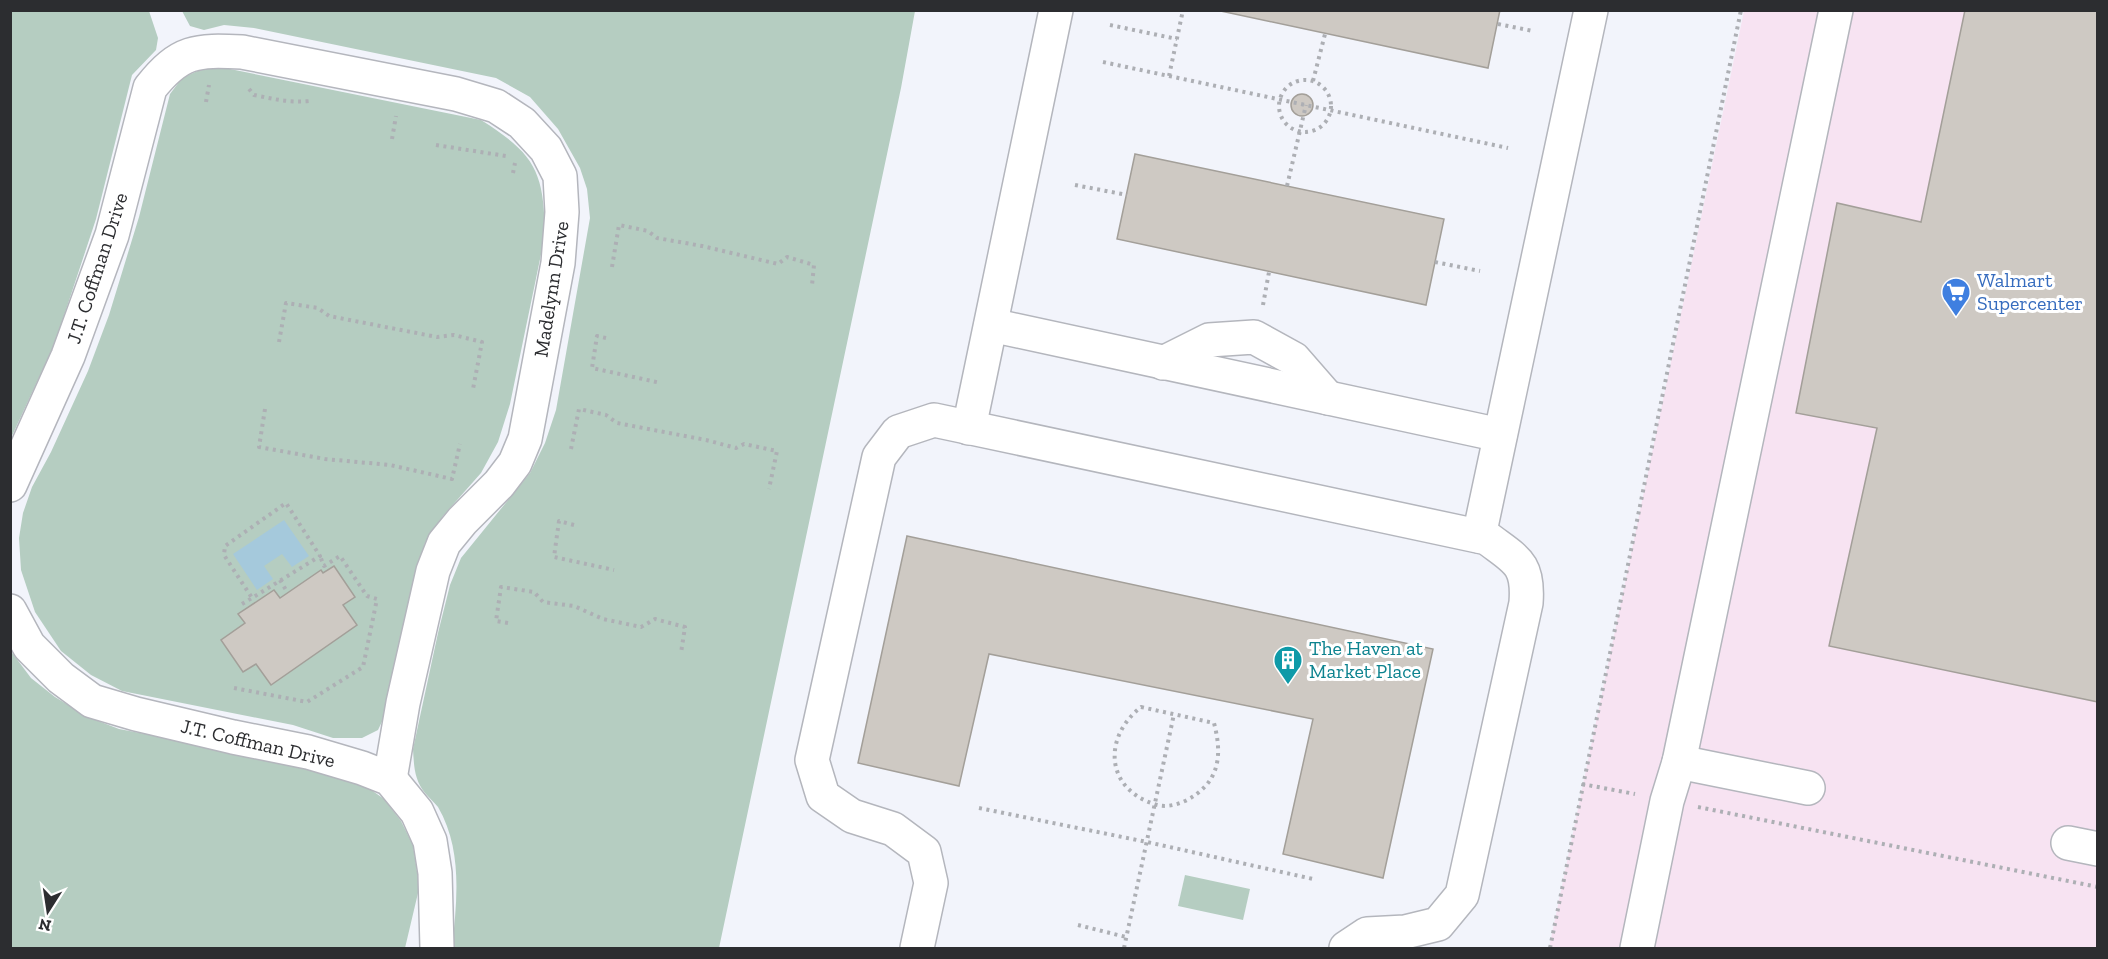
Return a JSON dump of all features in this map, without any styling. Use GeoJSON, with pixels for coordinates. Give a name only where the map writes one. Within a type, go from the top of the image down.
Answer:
{"type":"FeatureCollection","features":[{"type":"Feature","properties":{"kind":"street"},"geometry":{"type":"LineString","coordinates":[[969,428],[1056,10]]}},
{"type":"Feature","properties":{"kind":"street"},"geometry":{"type":"LineString","coordinates":[[1479,537],[1591,10]]}},
{"type":"Feature","properties":{"kind":"street"},"geometry":{"type":"LineString","coordinates":[[1637,948],[1667,801],[1679,762],[1836,10]]}},
{"type":"Feature","properties":{"kind":"street","name":"Madelynn Drive"},"geometry":{"type":"LineString","coordinates":[[184,56],[211,50],[242,52],[456,94],[496,106],[522,123],[546,149],[560,176],[562,212],[558,263],[525,439],[515,463],[499,484],[462,521],[444,543],[433,571],[403,703],[390,779]]}},
{"type":"Feature","properties":{"kind":"street","name":"J.T. Coffman Drive"},"geometry":{"type":"LineString","coordinates":[[10,485],[68,356],[112,235],[150,88],[165,69],[184,56]]}},
{"type":"Feature","properties":{"kind":"street"},"geometry":{"type":"LineString","coordinates":[[991,325],[1500,435]]}},
{"type":"Feature","properties":{"kind":"street"},"geometry":{"type":"LineString","coordinates":[[1163,363],[1209,340],[1254,337],[1294,358],[1328,398]]}},
{"type":"Feature","properties":{"kind":"street"},"geometry":{"type":"LineString","coordinates":[[917,948],[931,883],[924,852],[893,829],[852,816],[824,796],[812,760],[879,457],[898,432],[934,420],[1487,538],[1518,562],[1527,582],[1526,603],[1462,895],[1438,924],[1405,932],[1368,934],[1346,948]]}},
{"type":"Feature","properties":{"kind":"street","name":"J.T. Coffman Drive"},"geometry":{"type":"LineString","coordinates":[[10,611],[29,646],[62,678],[92,701],[232,737],[308,752],[390,779],[417,812],[430,841],[435,873],[432,940]]}},
{"type":"Feature","properties":{"kind":"street"},"geometry":{"type":"LineString","coordinates":[[1679,762],[1808,788]]}},
{"type":"Feature","properties":{"kind":"path"},"geometry":{"type":"LineString","coordinates":[[1169,76],[1183,10]]}},
{"type":"Feature","properties":{"kind":"path"},"geometry":{"type":"LineString","coordinates":[[1550,948],[1742,10]]}},
{"type":"Feature","properties":{"kind":"path"},"geometry":{"type":"LineString","coordinates":[[1497,24],[1533,31]]}},
{"type":"Feature","properties":{"kind":"path"},"geometry":{"type":"LineString","coordinates":[[1110,25],[1177,39]]}},
{"type":"Feature","properties":{"kind":"path"},"geometry":{"type":"LineString","coordinates":[[1313,81],[1325,34]]}},
{"type":"Feature","properties":{"kind":"path"},"geometry":{"type":"LineString","coordinates":[[1103,62],[1508,148]]}},
{"type":"Feature","properties":{"kind":"path"},"geometry":{"type":"LineString","coordinates":[[1296,80],[1313,81],[1322,85],[1327,92],[1331,101],[1331,111],[1323,125],[1308,132],[1299,132],[1284,123],[1280,116],[1279,100],[1282,91],[1296,80]]}},
{"type":"Feature","properties":{"kind":"path"},"geometry":{"type":"LineString","coordinates":[[1287,186],[1306,105]]}},
{"type":"Feature","properties":{"kind":"path"},"geometry":{"type":"LineString","coordinates":[[436,145],[509,156]]}},
{"type":"Feature","properties":{"kind":"path"},"geometry":{"type":"LineString","coordinates":[[513,173],[516,157]]}},
{"type":"Feature","properties":{"kind":"path"},"geometry":{"type":"LineString","coordinates":[[1075,184],[1126,195]]}},
{"type":"Feature","properties":{"kind":"path"},"geometry":{"type":"LineString","coordinates":[[612,267],[619,225],[648,231],[657,238],[778,264],[787,257],[814,265],[812,285]]}},
{"type":"Feature","properties":{"kind":"path"},"geometry":{"type":"LineString","coordinates":[[1435,262],[1480,271]]}},
{"type":"Feature","properties":{"kind":"path"},"geometry":{"type":"LineString","coordinates":[[1262,311],[1269,272]]}},
{"type":"Feature","properties":{"kind":"path"},"geometry":{"type":"LineString","coordinates":[[279,342],[286,303],[318,308],[329,316],[437,337],[454,336],[482,342],[473,389]]}},
{"type":"Feature","properties":{"kind":"path"},"geometry":{"type":"LineString","coordinates":[[606,338],[597,336],[592,368],[661,383]]}},
{"type":"Feature","properties":{"kind":"path"},"geometry":{"type":"LineString","coordinates":[[265,409],[259,447],[314,457],[390,465],[452,479],[460,444]]}},
{"type":"Feature","properties":{"kind":"path"},"geometry":{"type":"LineString","coordinates":[[572,449],[579,409],[606,415],[617,423],[736,448],[744,444],[777,451],[769,489]]}},
{"type":"Feature","properties":{"kind":"path"},"geometry":{"type":"LineString","coordinates":[[234,688],[307,702],[363,667],[377,599],[367,596],[340,556],[324,566],[286,503],[225,546],[224,555],[252,598]]}},
{"type":"Feature","properties":{"kind":"path"},"geometry":{"type":"LineString","coordinates":[[574,525],[559,521],[554,557],[614,570]]}},
{"type":"Feature","properties":{"kind":"path"},"geometry":{"type":"LineString","coordinates":[[242,604],[320,556]]}},
{"type":"Feature","properties":{"kind":"path"},"geometry":{"type":"LineString","coordinates":[[280,580],[286,590]]}},
{"type":"Feature","properties":{"kind":"path"},"geometry":{"type":"LineString","coordinates":[[508,623],[496,621],[501,587],[534,592],[543,602],[574,606],[603,619],[641,627],[656,619],[685,627],[681,653]]}},
{"type":"Feature","properties":{"kind":"path"},"geometry":{"type":"LineString","coordinates":[[1141,707],[1214,723],[1218,750],[1213,777],[1203,790],[1193,797],[1168,806],[1155,805],[1140,798],[1129,789],[1115,768],[1113,752],[1123,726],[1133,712],[1141,707]]}},
{"type":"Feature","properties":{"kind":"path"},"geometry":{"type":"LineString","coordinates":[[1124,948],[1174,714]]}},
{"type":"Feature","properties":{"kind":"path"},"geometry":{"type":"LineString","coordinates":[[1582,784],[1642,795]]}},
{"type":"Feature","properties":{"kind":"path"},"geometry":{"type":"LineString","coordinates":[[979,808],[1313,879]]}},
{"type":"Feature","properties":{"kind":"path"},"geometry":{"type":"LineString","coordinates":[[1723,812],[2097,887]]}},
{"type":"Feature","properties":{"kind":"path"},"geometry":{"type":"LineString","coordinates":[[1078,926],[1126,937]]}},
{"type":"Feature","properties":{"kind":"shaded area"},"geometry":{"type":"Polygon","coordinates":[[[1744,11],[2097,11],[2097,948],[1549,948],[1744,11]]]}},
{"type":"Feature","properties":{"kind":"green space"},"geometry":{"type":"Polygon","coordinates":[[[11,10],[149,11],[158,38],[156,50],[132,75],[96,219],[55,343],[11,438],[11,10]]]}},
{"type":"Feature","properties":{"kind":"green space"},"geometry":{"type":"Polygon","coordinates":[[[182,11],[915,11],[901,88],[719,948],[452,948],[456,894],[455,858],[446,823],[438,807],[421,788],[415,772],[413,749],[450,585],[461,558],[530,473],[545,443],[556,410],[590,218],[587,189],[580,168],[558,129],[530,97],[496,78],[254,28],[224,25],[204,30],[190,26],[182,11]]]}},
{"type":"Feature","properties":{"kind":"green space"},"geometry":{"type":"Polygon","coordinates":[[[204,68],[230,69],[481,120],[514,143],[525,154],[539,179],[545,235],[510,404],[498,442],[481,473],[443,516],[425,543],[387,711],[378,730],[362,738],[333,738],[293,725],[122,691],[91,675],[61,651],[35,612],[21,570],[19,538],[23,513],[32,487],[51,452],[88,371],[109,315],[139,217],[170,94],[182,78],[204,68]]]}},
{"type":"Feature","properties":{"kind":"green space"},"geometry":{"type":"Polygon","coordinates":[[[10,650],[31,678],[55,697],[88,717],[119,729],[298,763],[360,782],[384,799],[401,821],[413,845],[418,878],[418,893],[405,948],[11,948],[10,650]]]}},
{"type":"Feature","properties":{"kind":"green space"},"geometry":{"type":"Polygon","coordinates":[[[1185,875],[1250,889],[1243,920],[1178,906],[1185,875]]]}},
{"type":"Feature","properties":{"kind":"water"},"geometry":{"type":"Polygon","coordinates":[[[284,520],[309,556],[292,567],[282,554],[264,566],[273,579],[257,590],[233,554],[284,520]]]}},
{"type":"Feature","properties":{"kind":"building"},"geometry":{"type":"Polygon","coordinates":[[[1216,10],[1500,10],[1488,68],[1216,10]]]}},
{"type":"Feature","properties":{"kind":"building","name":"Walmart Supercenter"},"geometry":{"type":"Polygon","coordinates":[[[1965,10],[2098,10],[2098,702],[1829,646],[1877,428],[1796,413],[1837,203],[1921,222],[1965,10]]]}},
{"type":"Feature","properties":{"kind":"building"},"geometry":{"type":"Polygon","coordinates":[[[1302,94],[1310,97],[1313,105],[1310,113],[1302,116],[1294,113],[1291,105],[1294,97],[1302,94]]]}},
{"type":"Feature","properties":{"kind":"building"},"geometry":{"type":"Polygon","coordinates":[[[1135,154],[1444,219],[1426,305],[1117,239],[1135,154]]]}},
{"type":"Feature","properties":{"kind":"building","name":"The Haven at Market Place"},"geometry":{"type":"Polygon","coordinates":[[[907,536],[1433,649],[1383,878],[1283,854],[1313,719],[989,654],[959,786],[858,763],[907,536]]]}},
{"type":"Feature","properties":{"kind":"building"},"geometry":{"type":"Polygon","coordinates":[[[334,566],[355,597],[343,605],[357,625],[271,685],[256,664],[243,672],[221,640],[245,623],[238,614],[274,590],[280,598],[321,570],[323,573],[334,566]]]}},
{"type":"Feature","properties":{"kind":"place","name":"Walmart Supercenter"},"geometry":{"type":"Point","coordinates":[1956,318]}},
{"type":"Feature","properties":{"kind":"place","name":"The Haven at Market Place"},"geometry":{"type":"Point","coordinates":[1288,686]}}]}
